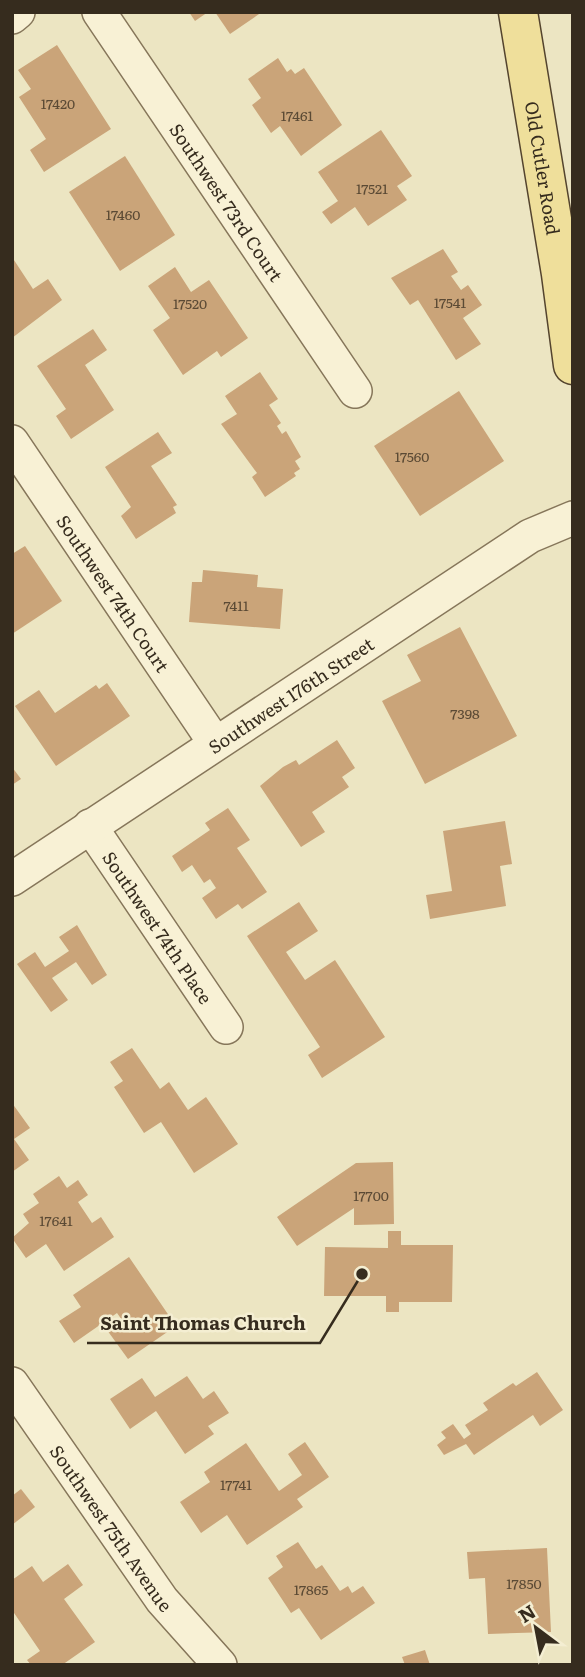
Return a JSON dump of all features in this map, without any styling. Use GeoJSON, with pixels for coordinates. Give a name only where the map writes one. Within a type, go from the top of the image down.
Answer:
{"type":"FeatureCollection","features":[{"type":"Feature","properties":{"kind":"main road","name":"Old Cutler Road"},"geometry":{"type":"LineString","coordinates":[[518,12],[553,220],[573,365]]}},
{"type":"Feature","properties":{"kind":"street"},"geometry":{"type":"LineString","coordinates":[[12,16],[18,12]]}},
{"type":"Feature","properties":{"kind":"street","name":"Southwest 73rd Court"},"geometry":{"type":"LineString","coordinates":[[99,12],[355,391]]}},
{"type":"Feature","properties":{"kind":"street","name":"Southwest 74th Court"},"geometry":{"type":"LineString","coordinates":[[12,442],[24,484],[215,743]]}},
{"type":"Feature","properties":{"kind":"street","name":"Southwest 176th Street"},"geometry":{"type":"LineString","coordinates":[[12,879],[530,536],[573,518]]}},
{"type":"Feature","properties":{"kind":"street","name":"Southwest 74th Place"},"geometry":{"type":"LineString","coordinates":[[90,826],[226,1027]]}},
{"type":"Feature","properties":{"kind":"street","name":"Southwest 75th Avenue"},"geometry":{"type":"LineString","coordinates":[[12,1384],[162,1600],[220,1665]]}},
{"type":"Feature","properties":{"kind":"building"},"geometry":{"type":"Polygon","coordinates":[[[189,12],[208,12],[195,21],[189,12]]]}},
{"type":"Feature","properties":{"kind":"building"},"geometry":{"type":"Polygon","coordinates":[[[215,12],[262,12],[230,34],[215,12]]]}},
{"type":"Feature","properties":{"kind":"building"},"geometry":{"type":"Polygon","coordinates":[[[57,45],[111,129],[44,172],[30,150],[46,139],[19,97],[31,89],[18,70],[57,45]]]}},
{"type":"Feature","properties":{"kind":"building"},"geometry":{"type":"Polygon","coordinates":[[[278,58],[287,72],[291,69],[295,74],[304,68],[342,125],[301,156],[280,126],[271,133],[252,105],[261,98],[248,79],[278,58]]]}},
{"type":"Feature","properties":{"kind":"building"},"geometry":{"type":"Polygon","coordinates":[[[381,130],[412,176],[397,186],[407,200],[368,226],[355,207],[331,224],[322,212],[338,201],[318,172],[381,130]]]}},
{"type":"Feature","properties":{"kind":"building"},"geometry":{"type":"Polygon","coordinates":[[[125,156],[175,235],[120,271],[69,192],[125,156]]]}},
{"type":"Feature","properties":{"kind":"building"},"geometry":{"type":"Polygon","coordinates":[[[443,249],[458,272],[451,276],[461,290],[468,285],[482,305],[463,318],[481,344],[456,360],[418,300],[410,305],[391,278],[443,249]]]}},
{"type":"Feature","properties":{"kind":"building"},"geometry":{"type":"Polygon","coordinates":[[[12,257],[33,289],[48,279],[62,300],[12,338],[12,257]]]}},
{"type":"Feature","properties":{"kind":"building"},"geometry":{"type":"Polygon","coordinates":[[[175,267],[191,292],[209,280],[248,338],[221,357],[217,351],[183,375],[153,330],[170,318],[148,286],[175,267]]]}},
{"type":"Feature","properties":{"kind":"building"},"geometry":{"type":"Polygon","coordinates":[[[93,329],[107,350],[85,365],[114,410],[71,439],[56,416],[66,409],[37,366],[93,329]]]}},
{"type":"Feature","properties":{"kind":"building"},"geometry":{"type":"Polygon","coordinates":[[[260,372],[278,399],[269,405],[281,423],[277,426],[282,434],[286,431],[301,457],[295,461],[300,469],[294,473],[296,476],[265,497],[252,477],[257,473],[221,424],[237,414],[225,396],[260,372]]]}},
{"type":"Feature","properties":{"kind":"building"},"geometry":{"type":"Polygon","coordinates":[[[459,391],[504,461],[420,516],[374,446],[459,391]]]}},
{"type":"Feature","properties":{"kind":"building"},"geometry":{"type":"Polygon","coordinates":[[[158,432],[172,453],[151,466],[177,505],[173,507],[176,513],[136,539],[121,516],[131,507],[105,467],[158,432]]]}},
{"type":"Feature","properties":{"kind":"building"},"geometry":{"type":"Polygon","coordinates":[[[25,546],[62,601],[12,634],[12,554],[25,546]]]}},
{"type":"Feature","properties":{"kind":"building"},"geometry":{"type":"Polygon","coordinates":[[[203,570],[258,575],[257,587],[283,589],[280,629],[189,622],[192,582],[202,582],[203,570]]]}},
{"type":"Feature","properties":{"kind":"building"},"geometry":{"type":"Polygon","coordinates":[[[460,627],[517,736],[425,784],[382,701],[421,681],[407,655],[460,627]]]}},
{"type":"Feature","properties":{"kind":"building"},"geometry":{"type":"Polygon","coordinates":[[[107,683],[130,716],[56,766],[15,706],[39,690],[55,713],[96,685],[99,689],[107,683]]]}},
{"type":"Feature","properties":{"kind":"building"},"geometry":{"type":"Polygon","coordinates":[[[337,740],[355,768],[342,777],[349,787],[312,812],[325,832],[301,847],[260,786],[283,767],[296,760],[299,765],[337,740]]]}},
{"type":"Feature","properties":{"kind":"building"},"geometry":{"type":"Polygon","coordinates":[[[12,767],[21,779],[12,785],[12,767]]]}},
{"type":"Feature","properties":{"kind":"building"},"geometry":{"type":"Polygon","coordinates":[[[228,808],[250,840],[237,848],[267,892],[242,909],[238,904],[216,919],[202,898],[216,888],[210,879],[204,883],[192,865],[182,872],[172,856],[210,830],[205,823],[228,808]]]}},
{"type":"Feature","properties":{"kind":"building"},"geometry":{"type":"Polygon","coordinates":[[[505,821],[512,864],[500,866],[506,906],[430,919],[426,895],[452,891],[443,831],[505,821]]]}},
{"type":"Feature","properties":{"kind":"building"},"geometry":{"type":"Polygon","coordinates":[[[299,902],[318,931],[286,952],[305,980],[335,960],[385,1037],[322,1078],[308,1055],[320,1047],[247,936],[299,902]]]}},
{"type":"Feature","properties":{"kind":"building"},"geometry":{"type":"Polygon","coordinates":[[[77,925],[107,975],[92,985],[76,962],[52,978],[68,1000],[51,1012],[17,964],[35,952],[45,967],[69,951],[59,937],[77,925]]]}},
{"type":"Feature","properties":{"kind":"building"},"geometry":{"type":"Polygon","coordinates":[[[132,1048],[160,1089],[169,1082],[188,1110],[206,1097],[238,1144],[194,1173],[161,1122],[144,1133],[114,1087],[123,1081],[110,1062],[132,1048]]]}},
{"type":"Feature","properties":{"kind":"building"},"geometry":{"type":"Polygon","coordinates":[[[12,1103],[30,1128],[14,1139],[29,1160],[12,1172],[12,1103]]]}},
{"type":"Feature","properties":{"kind":"building"},"geometry":{"type":"Polygon","coordinates":[[[393,1162],[394,1224],[354,1225],[354,1208],[297,1246],[277,1217],[356,1163],[393,1162]]]}},
{"type":"Feature","properties":{"kind":"building"},"geometry":{"type":"Polygon","coordinates":[[[59,1176],[67,1188],[78,1180],[88,1195],[78,1202],[92,1223],[101,1217],[114,1237],[64,1271],[46,1244],[26,1258],[12,1238],[29,1223],[23,1214],[39,1203],[33,1194],[59,1176]]]}},
{"type":"Feature","properties":{"kind":"building"},"geometry":{"type":"Polygon","coordinates":[[[388,1231],[401,1231],[401,1245],[453,1245],[452,1302],[399,1302],[399,1312],[386,1312],[386,1296],[324,1296],[325,1247],[388,1248],[388,1231]]]}},
{"type":"Feature","properties":{"kind":"building"},"geometry":{"type":"Polygon","coordinates":[[[129,1257],[176,1326],[128,1359],[107,1330],[122,1320],[117,1313],[74,1343],[59,1321],[81,1307],[73,1295],[129,1257]]]}},
{"type":"Feature","properties":{"kind":"building"},"geometry":{"type":"Polygon","coordinates":[[[537,1372],[563,1410],[540,1426],[533,1415],[474,1455],[466,1444],[444,1455],[437,1445],[446,1438],[441,1432],[453,1424],[464,1439],[471,1434],[465,1425],[488,1410],[483,1403],[513,1383],[516,1386],[537,1372]]]}},
{"type":"Feature","properties":{"kind":"building"},"geometry":{"type":"Polygon","coordinates":[[[187,1376],[203,1399],[214,1391],[229,1413],[208,1426],[214,1434],[185,1454],[156,1411],[130,1429],[110,1399],[142,1378],[155,1397],[187,1376]]]}},
{"type":"Feature","properties":{"kind":"building"},"geometry":{"type":"Polygon","coordinates":[[[305,1442],[329,1477],[297,1499],[303,1507],[247,1545],[227,1515],[201,1533],[180,1502],[210,1482],[204,1472],[246,1443],[279,1491],[302,1475],[288,1454],[305,1442]]]}},
{"type":"Feature","properties":{"kind":"building"},"geometry":{"type":"Polygon","coordinates":[[[21,1489],[35,1507],[12,1525],[12,1496],[21,1489]]]}},
{"type":"Feature","properties":{"kind":"building"},"geometry":{"type":"Polygon","coordinates":[[[298,1542],[316,1569],[322,1565],[340,1591],[348,1586],[352,1593],[363,1586],[375,1603],[321,1640],[299,1608],[291,1613],[268,1578],[283,1567],[276,1556],[298,1542]]]}},
{"type":"Feature","properties":{"kind":"building"},"geometry":{"type":"Polygon","coordinates":[[[547,1548],[551,1632],[488,1634],[485,1578],[469,1579],[467,1552],[547,1548]]]}},
{"type":"Feature","properties":{"kind":"building"},"geometry":{"type":"Polygon","coordinates":[[[68,1564],[83,1585],[64,1599],[95,1642],[62,1665],[31,1665],[27,1660],[40,1651],[12,1610],[12,1580],[32,1566],[43,1582],[68,1564]]]}},
{"type":"Feature","properties":{"kind":"building"},"geometry":{"type":"Polygon","coordinates":[[[425,1650],[430,1665],[405,1665],[402,1657],[425,1650]]]}},
{"type":"Feature","properties":{"kind":"place","name":"Saint Thomas Church"},"geometry":{"type":"Point","coordinates":[362,1274]}}]}
